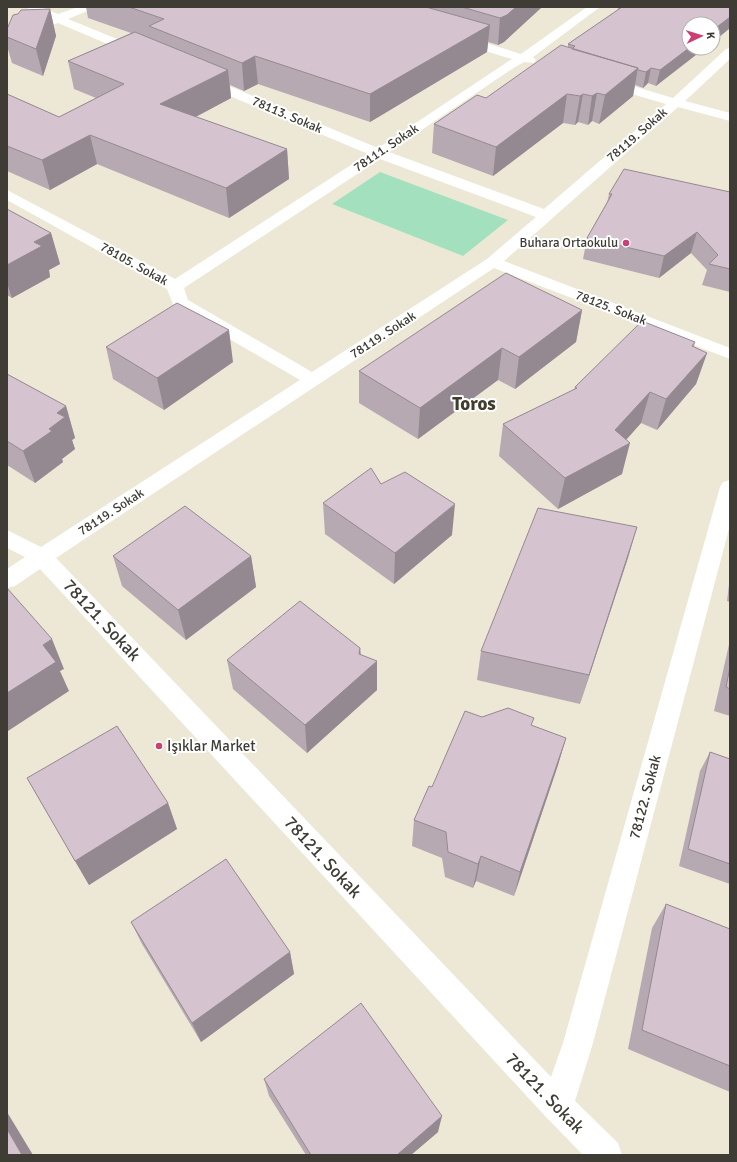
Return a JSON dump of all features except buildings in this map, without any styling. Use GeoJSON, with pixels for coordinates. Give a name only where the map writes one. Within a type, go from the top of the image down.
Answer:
{"type":"FeatureCollection","features":[{"type":"Feature","properties":{"kind":"street"},"geometry":{"type":"LineString","coordinates":[[31,7],[153,59]]}},
{"type":"Feature","properties":{"kind":"street"},"geometry":{"type":"LineString","coordinates":[[7,38],[88,7]]}},
{"type":"Feature","properties":{"kind":"street","name":"78111. Sokak"},"geometry":{"type":"LineString","coordinates":[[175,286],[531,53],[594,7]]}},
{"type":"Feature","properties":{"kind":"street"},"geometry":{"type":"LineString","coordinates":[[449,36],[544,64]]}},
{"type":"Feature","properties":{"kind":"street","name":"78119. Sokak"},"geometry":{"type":"LineString","coordinates":[[7,580],[493,262],[676,102],[730,52]]}},
{"type":"Feature","properties":{"kind":"street","name":"78113. Sokak"},"geometry":{"type":"LineString","coordinates":[[190,74],[378,153],[545,215]]}},
{"type":"Feature","properties":{"kind":"street"},"geometry":{"type":"LineString","coordinates":[[590,78],[730,117]]}},
{"type":"Feature","properties":{"kind":"street","name":"78105. Sokak"},"geometry":{"type":"LineString","coordinates":[[7,194],[175,286],[180,303],[313,380]]}},
{"type":"Feature","properties":{"kind":"street","name":"78125. Sokak"},"geometry":{"type":"LineString","coordinates":[[493,262],[730,354]]}},
{"type":"Feature","properties":{"kind":"street","name":"78122. Sokak"},"geometry":{"type":"LineString","coordinates":[[557,1106],[578,1043],[730,487]]}},
{"type":"Feature","properties":{"kind":"street","name":"78121. Sokak"},"geometry":{"type":"LineString","coordinates":[[7,538],[42,557],[557,1106],[606,1155]]}},
{"type":"Feature","properties":{"kind":"green space"},"geometry":{"type":"Polygon","coordinates":[[[380,172],[508,220],[463,256],[332,204],[380,172]]]}},
{"type":"Feature","properties":{"kind":"place","name":"Buhara Ortaokulu"},"geometry":{"type":"Point","coordinates":[626,243]}},
{"type":"Feature","properties":{"kind":"place","name":"Işıklar Market"},"geometry":{"type":"Point","coordinates":[159,746]}},
{"type":"Feature","properties":{"kind":"district","name":"Toros"},"geometry":{"type":"Point","coordinates":[474,404]}}]}
